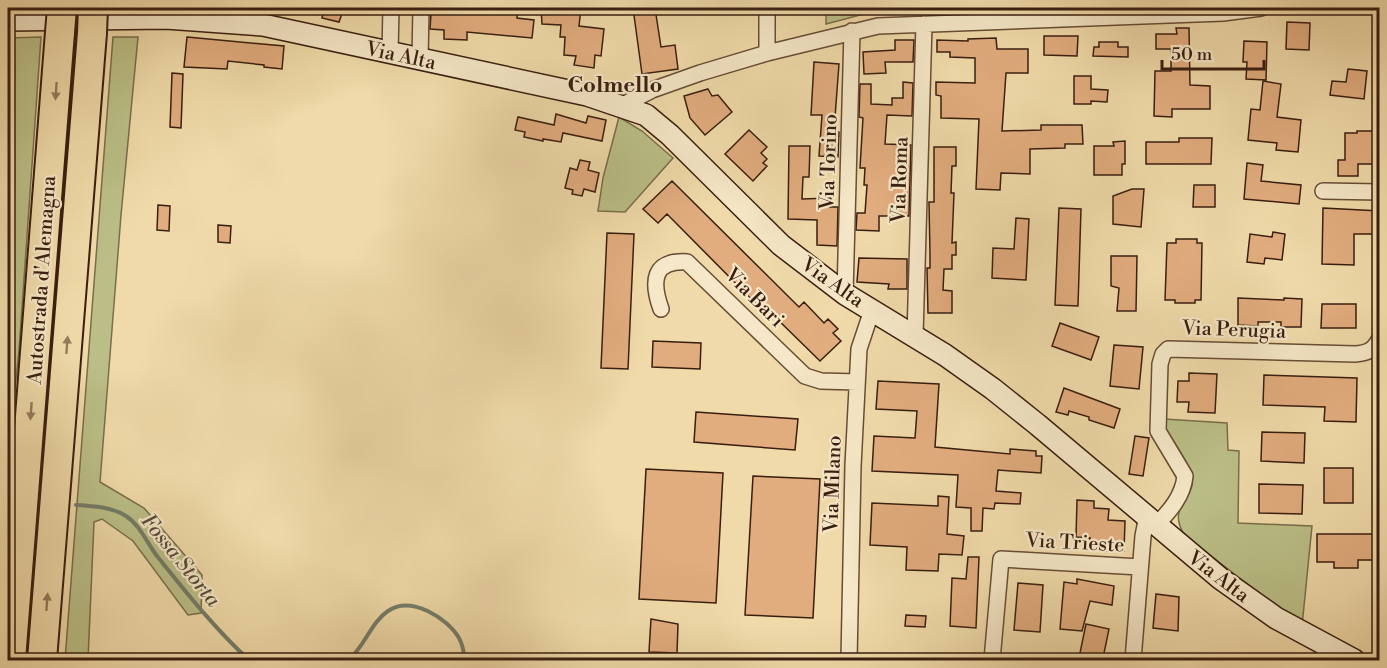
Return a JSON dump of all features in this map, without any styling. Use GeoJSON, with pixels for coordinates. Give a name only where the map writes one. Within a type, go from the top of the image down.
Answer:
{"type":"FeatureCollection","features":[{"type":"Feature","properties":{"kind":"highway","name":"Autostrada d'Alemagna"},"geometry":{"type":"LineString","coordinates":[[11,660],[61,20]]}},
{"type":"Feature","properties":{"kind":"highway","name":"Autostrada d'Alemagna"},"geometry":{"type":"LineString","coordinates":[[42,660],[92,20]]}},
{"type":"Feature","properties":{"kind":"main road","name":"Via Alta"},"geometry":{"type":"LineString","coordinates":[[8,20],[166,13],[263,25],[586,95],[646,115],[670,135],[782,245],[845,294],[945,355],[1002,396],[1221,579],[1276,618],[1354,660]]}},
{"type":"Feature","properties":{"kind":"street"},"geometry":{"type":"LineString","coordinates":[[390,53],[391,8]]}},
{"type":"Feature","properties":{"kind":"street"},"geometry":{"type":"LineString","coordinates":[[420,59],[421,8]]}},
{"type":"Feature","properties":{"kind":"street"},"geometry":{"type":"LineString","coordinates":[[767,8],[767,54]]}},
{"type":"Feature","properties":{"kind":"street"},"geometry":{"type":"LineString","coordinates":[[621,106],[652,90],[767,54],[878,26],[1223,13],[1261,8]]}},
{"type":"Feature","properties":{"kind":"street","name":"Via Roma"},"geometry":{"type":"LineString","coordinates":[[915,336],[924,24]]}},
{"type":"Feature","properties":{"kind":"street","name":"Via Torino"},"geometry":{"type":"LineString","coordinates":[[845,294],[852,31]]}},
{"type":"Feature","properties":{"kind":"street"},"geometry":{"type":"LineString","coordinates":[[1323,191],[1380,192]]}},
{"type":"Feature","properties":{"kind":"street","name":"Via Bari"},"geometry":{"type":"LineString","coordinates":[[661,309],[656,296],[655,281],[659,269],[674,261],[687,262],[805,376],[821,381],[857,382]]}},
{"type":"Feature","properties":{"kind":"street","name":"Via Milano"},"geometry":{"type":"LineString","coordinates":[[849,660],[853,466],[859,350],[872,310]]}},
{"type":"Feature","properties":{"kind":"street","name":"Via Perugia"},"geometry":{"type":"LineString","coordinates":[[1151,520],[1170,511],[1181,493],[1185,476],[1158,431],[1160,364],[1163,354],[1168,349],[1365,354],[1372,350],[1380,338]]}},
{"type":"Feature","properties":{"kind":"street","name":"Via Trieste"},"geometry":{"type":"LineString","coordinates":[[1133,660],[1140,567],[1151,520]]}},
{"type":"Feature","properties":{"kind":"street","name":"Via Trieste"},"geometry":{"type":"LineString","coordinates":[[992,660],[1001,559],[1140,567]]}},
{"type":"Feature","properties":{"kind":"green space"},"geometry":{"type":"Polygon","coordinates":[[[826,8],[868,8],[868,13],[826,24],[826,8]]]}},
{"type":"Feature","properties":{"kind":"green space"},"geometry":{"type":"Polygon","coordinates":[[[41,37],[19,350],[8,456],[8,38],[41,37]]]}},
{"type":"Feature","properties":{"kind":"green space"},"geometry":{"type":"Polygon","coordinates":[[[113,37],[138,37],[100,482],[144,508],[202,575],[201,613],[188,615],[133,541],[102,519],[94,522],[88,660],[65,660],[113,37]]]}},
{"type":"Feature","properties":{"kind":"green space"},"geometry":{"type":"Polygon","coordinates":[[[619,117],[642,131],[673,158],[625,212],[598,211],[603,178],[619,117]]]}},
{"type":"Feature","properties":{"kind":"green space"},"geometry":{"type":"Polygon","coordinates":[[[1164,419],[1227,423],[1228,450],[1239,451],[1238,523],[1312,526],[1302,626],[1185,536],[1178,517],[1190,491],[1192,475],[1184,457],[1164,426],[1164,419]]]}},
{"type":"Feature","properties":{"kind":"building"},"geometry":{"type":"Polygon","coordinates":[[[324,8],[344,8],[339,22],[322,18],[324,8]]]}},
{"type":"Feature","properties":{"kind":"building"},"geometry":{"type":"Polygon","coordinates":[[[441,8],[518,8],[517,18],[534,20],[532,38],[467,32],[467,40],[444,39],[444,30],[430,29],[431,14],[441,14],[441,8]]]}},
{"type":"Feature","properties":{"kind":"building"},"geometry":{"type":"Polygon","coordinates":[[[541,8],[581,8],[579,26],[604,29],[601,56],[595,55],[594,68],[574,65],[576,56],[564,55],[565,37],[560,37],[561,25],[542,24],[541,8]]]}},
{"type":"Feature","properties":{"kind":"building"},"geometry":{"type":"Polygon","coordinates":[[[633,8],[655,8],[661,47],[675,45],[678,69],[642,74],[633,8]]]}},
{"type":"Feature","properties":{"kind":"building"},"geometry":{"type":"Polygon","coordinates":[[[1287,22],[1310,23],[1309,50],[1286,49],[1287,22]]]}},
{"type":"Feature","properties":{"kind":"building"},"geometry":{"type":"Polygon","coordinates":[[[1176,28],[1189,28],[1190,85],[1210,86],[1210,109],[1172,109],[1172,117],[1154,116],[1155,71],[1171,71],[1171,49],[1156,49],[1156,34],[1177,34],[1176,28]]]}},
{"type":"Feature","properties":{"kind":"building"},"geometry":{"type":"Polygon","coordinates":[[[1044,36],[1078,36],[1077,56],[1044,55],[1044,36]]]}},
{"type":"Feature","properties":{"kind":"building"},"geometry":{"type":"Polygon","coordinates":[[[187,37],[284,46],[282,69],[228,61],[227,69],[184,67],[187,37]]]}},
{"type":"Feature","properties":{"kind":"building"},"geometry":{"type":"Polygon","coordinates":[[[996,38],[997,49],[1028,49],[1028,73],[1006,73],[1002,131],[1041,130],[1041,125],[1082,125],[1083,144],[1065,144],[1065,148],[1030,149],[1030,174],[1001,173],[1000,190],[976,189],[979,119],[941,118],[941,96],[936,95],[936,82],[975,83],[975,58],[950,57],[950,52],[937,52],[937,40],[968,41],[968,39],[996,38]]]}},
{"type":"Feature","properties":{"kind":"building"},"geometry":{"type":"Polygon","coordinates":[[[895,40],[914,40],[913,62],[885,62],[886,73],[864,74],[863,52],[895,50],[895,40]]]}},
{"type":"Feature","properties":{"kind":"building"},"geometry":{"type":"Polygon","coordinates":[[[1244,41],[1267,42],[1266,80],[1246,79],[1247,62],[1243,62],[1244,41]]]}},
{"type":"Feature","properties":{"kind":"building"},"geometry":{"type":"Polygon","coordinates":[[[1099,42],[1118,42],[1118,47],[1128,47],[1128,57],[1093,56],[1094,47],[1099,47],[1099,42]]]}},
{"type":"Feature","properties":{"kind":"building"},"geometry":{"type":"Polygon","coordinates":[[[814,62],[839,64],[834,131],[839,132],[838,157],[819,156],[822,115],[811,115],[814,62]]]}},
{"type":"Feature","properties":{"kind":"building"},"geometry":{"type":"Polygon","coordinates":[[[1348,69],[1367,71],[1364,99],[1330,95],[1332,81],[1346,82],[1348,69]]]}},
{"type":"Feature","properties":{"kind":"building"},"geometry":{"type":"Polygon","coordinates":[[[172,73],[183,74],[181,128],[170,127],[172,73]]]}},
{"type":"Feature","properties":{"kind":"building"},"geometry":{"type":"Polygon","coordinates":[[[1074,76],[1091,76],[1091,89],[1108,90],[1107,102],[1091,101],[1091,104],[1074,104],[1074,76]]]}},
{"type":"Feature","properties":{"kind":"building"},"geometry":{"type":"Polygon","coordinates":[[[1263,81],[1281,84],[1277,117],[1301,120],[1298,152],[1276,150],[1277,143],[1248,140],[1251,109],[1260,110],[1263,81]]]}},
{"type":"Feature","properties":{"kind":"building"},"geometry":{"type":"Polygon","coordinates":[[[903,82],[913,83],[912,116],[887,115],[885,144],[911,145],[909,216],[879,216],[879,231],[856,230],[857,213],[865,213],[867,185],[864,185],[865,168],[860,168],[863,118],[859,117],[860,84],[871,84],[871,104],[892,105],[892,98],[903,98],[903,82]]]}},
{"type":"Feature","properties":{"kind":"building"},"geometry":{"type":"Polygon","coordinates":[[[708,89],[712,96],[718,95],[732,112],[705,135],[690,118],[684,96],[708,89]]]}},
{"type":"Feature","properties":{"kind":"building"},"geometry":{"type":"Polygon","coordinates":[[[556,114],[586,123],[588,116],[606,120],[602,141],[563,133],[561,142],[543,139],[543,141],[524,137],[525,132],[515,130],[518,117],[554,125],[556,114]]]}},
{"type":"Feature","properties":{"kind":"building"},"geometry":{"type":"Polygon","coordinates":[[[749,130],[767,147],[761,153],[767,159],[763,163],[767,166],[753,181],[725,154],[749,130]]]}},
{"type":"Feature","properties":{"kind":"building"},"geometry":{"type":"Polygon","coordinates":[[[1357,131],[1380,131],[1380,164],[1358,164],[1358,176],[1338,176],[1338,160],[1345,160],[1345,133],[1357,133],[1357,131]]]}},
{"type":"Feature","properties":{"kind":"building"},"geometry":{"type":"Polygon","coordinates":[[[1179,138],[1212,138],[1211,164],[1146,164],[1146,142],[1179,142],[1179,138]]]}},
{"type":"Feature","properties":{"kind":"building"},"geometry":{"type":"Polygon","coordinates":[[[1125,141],[1125,164],[1122,164],[1122,175],[1094,175],[1094,146],[1114,146],[1113,142],[1125,141]]]}},
{"type":"Feature","properties":{"kind":"building"},"geometry":{"type":"Polygon","coordinates":[[[789,146],[810,146],[809,177],[803,177],[802,199],[831,198],[830,207],[838,207],[837,246],[817,245],[817,220],[788,219],[789,146]]]}},
{"type":"Feature","properties":{"kind":"building"},"geometry":{"type":"Polygon","coordinates":[[[934,147],[956,147],[956,166],[952,166],[951,193],[954,193],[952,243],[956,242],[956,255],[952,255],[952,269],[944,269],[943,290],[952,291],[952,313],[928,313],[929,202],[934,202],[934,147]]]}},
{"type":"Feature","properties":{"kind":"building"},"geometry":{"type":"Polygon","coordinates":[[[580,160],[590,162],[588,170],[599,173],[595,192],[584,189],[582,196],[572,194],[573,190],[565,188],[570,168],[577,170],[580,160]]]}},
{"type":"Feature","properties":{"kind":"building"},"geometry":{"type":"Polygon","coordinates":[[[1247,163],[1263,165],[1261,181],[1301,185],[1299,204],[1244,199],[1247,163]]]}},
{"type":"Feature","properties":{"kind":"building"},"geometry":{"type":"Polygon","coordinates":[[[672,181],[799,307],[804,302],[824,323],[828,319],[838,329],[833,333],[841,341],[820,361],[772,314],[769,317],[667,214],[658,223],[643,209],[672,181]]]}},
{"type":"Feature","properties":{"kind":"building"},"geometry":{"type":"Polygon","coordinates":[[[1194,185],[1215,185],[1215,207],[1193,207],[1194,185]]]}},
{"type":"Feature","properties":{"kind":"building"},"geometry":{"type":"Polygon","coordinates":[[[1132,189],[1144,189],[1141,227],[1113,224],[1113,196],[1132,189]]]}},
{"type":"Feature","properties":{"kind":"building"},"geometry":{"type":"Polygon","coordinates":[[[158,205],[170,206],[169,231],[157,230],[158,205]]]}},
{"type":"Feature","properties":{"kind":"building"},"geometry":{"type":"Polygon","coordinates":[[[1059,208],[1081,209],[1078,306],[1055,305],[1059,208]]]}},
{"type":"Feature","properties":{"kind":"building"},"geometry":{"type":"Polygon","coordinates":[[[1323,208],[1380,211],[1380,234],[1354,234],[1354,265],[1322,264],[1323,208]]]}},
{"type":"Feature","properties":{"kind":"building"},"geometry":{"type":"Polygon","coordinates":[[[1016,218],[1029,219],[1026,280],[992,278],[993,248],[1014,249],[1016,218]]]}},
{"type":"Feature","properties":{"kind":"building"},"geometry":{"type":"Polygon","coordinates":[[[218,225],[231,226],[230,243],[218,242],[218,225]]]}},
{"type":"Feature","properties":{"kind":"building"},"geometry":{"type":"Polygon","coordinates":[[[1273,232],[1285,234],[1282,260],[1265,258],[1264,264],[1247,262],[1250,234],[1272,237],[1273,232]]]}},
{"type":"Feature","properties":{"kind":"building"},"geometry":{"type":"Polygon","coordinates":[[[607,233],[634,234],[628,369],[601,368],[607,233]]]}},
{"type":"Feature","properties":{"kind":"building"},"geometry":{"type":"Polygon","coordinates":[[[1176,239],[1197,239],[1197,243],[1202,243],[1201,300],[1195,300],[1195,303],[1175,303],[1175,300],[1165,300],[1167,243],[1176,243],[1176,239]]]}},
{"type":"Feature","properties":{"kind":"building"},"geometry":{"type":"Polygon","coordinates":[[[1111,256],[1137,256],[1136,311],[1117,311],[1119,288],[1111,286],[1111,256]]]}},
{"type":"Feature","properties":{"kind":"building"},"geometry":{"type":"Polygon","coordinates":[[[859,258],[907,259],[907,289],[888,289],[889,284],[857,282],[859,258]]]}},
{"type":"Feature","properties":{"kind":"building"},"geometry":{"type":"Polygon","coordinates":[[[1238,298],[1302,299],[1301,327],[1281,327],[1281,322],[1258,322],[1258,326],[1238,325],[1238,298]]]}},
{"type":"Feature","properties":{"kind":"building"},"geometry":{"type":"Polygon","coordinates":[[[1322,304],[1356,304],[1356,328],[1321,328],[1322,304]]]}},
{"type":"Feature","properties":{"kind":"building"},"geometry":{"type":"Polygon","coordinates":[[[1060,323],[1099,337],[1091,360],[1052,346],[1060,323]]]}},
{"type":"Feature","properties":{"kind":"building"},"geometry":{"type":"Polygon","coordinates":[[[653,341],[701,343],[700,369],[652,367],[653,341]]]}},
{"type":"Feature","properties":{"kind":"building"},"geometry":{"type":"Polygon","coordinates":[[[1114,345],[1143,347],[1139,389],[1110,386],[1114,345]]]}},
{"type":"Feature","properties":{"kind":"building"},"geometry":{"type":"Polygon","coordinates":[[[1189,373],[1217,374],[1215,413],[1188,412],[1189,402],[1177,402],[1178,381],[1189,381],[1189,373]]]}},
{"type":"Feature","properties":{"kind":"building"},"geometry":{"type":"Polygon","coordinates":[[[1264,375],[1357,378],[1356,422],[1324,421],[1325,407],[1263,405],[1264,375]]]}},
{"type":"Feature","properties":{"kind":"building"},"geometry":{"type":"Polygon","coordinates":[[[878,381],[939,384],[935,447],[1010,454],[1010,449],[1036,451],[1036,456],[1042,456],[1041,473],[998,470],[996,491],[1021,493],[1020,504],[995,503],[994,509],[983,508],[982,531],[971,531],[971,508],[956,507],[958,475],[872,471],[874,436],[915,438],[917,411],[876,409],[878,381]]]}},
{"type":"Feature","properties":{"kind":"building"},"geometry":{"type":"Polygon","coordinates":[[[1064,388],[1120,409],[1114,428],[1069,411],[1068,415],[1056,412],[1064,388]]]}},
{"type":"Feature","properties":{"kind":"building"},"geometry":{"type":"Polygon","coordinates":[[[696,412],[798,419],[795,450],[694,442],[696,412]]]}},
{"type":"Feature","properties":{"kind":"building"},"geometry":{"type":"Polygon","coordinates":[[[1262,432],[1305,433],[1304,463],[1261,461],[1262,432]]]}},
{"type":"Feature","properties":{"kind":"building"},"geometry":{"type":"Polygon","coordinates":[[[1135,436],[1149,438],[1143,476],[1129,474],[1135,436]]]}},
{"type":"Feature","properties":{"kind":"building"},"geometry":{"type":"Polygon","coordinates":[[[1324,468],[1353,468],[1353,503],[1324,503],[1324,468]]]}},
{"type":"Feature","properties":{"kind":"building"},"geometry":{"type":"Polygon","coordinates":[[[646,469],[723,473],[716,603],[639,599],[646,469]]]}},
{"type":"Feature","properties":{"kind":"building"},"geometry":{"type":"Polygon","coordinates":[[[753,476],[820,479],[813,618],[745,615],[753,476]]]}},
{"type":"Feature","properties":{"kind":"building"},"geometry":{"type":"Polygon","coordinates":[[[1259,484],[1303,485],[1302,514],[1259,513],[1259,484]]]}},
{"type":"Feature","properties":{"kind":"building"},"geometry":{"type":"Polygon","coordinates":[[[938,496],[949,497],[947,534],[964,536],[962,555],[939,554],[938,571],[906,570],[907,547],[870,545],[872,503],[938,506],[938,496]]]}},
{"type":"Feature","properties":{"kind":"building"},"geometry":{"type":"Polygon","coordinates":[[[1077,500],[1094,501],[1094,508],[1109,509],[1108,520],[1125,521],[1124,551],[1105,551],[1105,545],[1090,545],[1090,538],[1076,537],[1077,500]]]}},
{"type":"Feature","properties":{"kind":"building"},"geometry":{"type":"Polygon","coordinates":[[[1317,534],[1380,534],[1380,560],[1358,560],[1358,568],[1334,568],[1334,562],[1317,562],[1317,534]]]}},
{"type":"Feature","properties":{"kind":"building"},"geometry":{"type":"Polygon","coordinates":[[[968,557],[979,557],[976,628],[950,626],[952,578],[966,579],[968,557]]]}},
{"type":"Feature","properties":{"kind":"building"},"geometry":{"type":"Polygon","coordinates":[[[1077,579],[1114,586],[1112,605],[1090,601],[1082,631],[1060,629],[1064,582],[1077,584],[1077,579]]]}},
{"type":"Feature","properties":{"kind":"building"},"geometry":{"type":"Polygon","coordinates":[[[1018,583],[1043,585],[1040,632],[1014,630],[1018,583]]]}},
{"type":"Feature","properties":{"kind":"building"},"geometry":{"type":"Polygon","coordinates":[[[1156,594],[1179,597],[1178,631],[1153,628],[1156,594]]]}},
{"type":"Feature","properties":{"kind":"building"},"geometry":{"type":"Polygon","coordinates":[[[906,615],[926,616],[925,627],[905,626],[906,615]]]}},
{"type":"Feature","properties":{"kind":"building"},"geometry":{"type":"Polygon","coordinates":[[[651,619],[678,624],[677,653],[649,652],[651,619]]]}},
{"type":"Feature","properties":{"kind":"building"},"geometry":{"type":"Polygon","coordinates":[[[1086,624],[1109,629],[1103,658],[1080,653],[1086,624]]]}},
{"type":"Feature","properties":{"kind":"waterway","name":"Fossa Storta"},"geometry":{"type":"LineString","coordinates":[[76,505],[109,509],[131,520],[190,597],[224,636],[249,660]]}},
{"type":"Feature","properties":{"kind":"waterway","name":"Fossa Storta"},"geometry":{"type":"LineString","coordinates":[[348,660],[359,649],[382,616],[397,607],[407,606],[428,611],[446,623],[459,638],[465,660]]}},
{"type":"Feature","properties":{"kind":"district","name":"Colmello"},"geometry":{"type":"Point","coordinates":[615,84]}}]}
